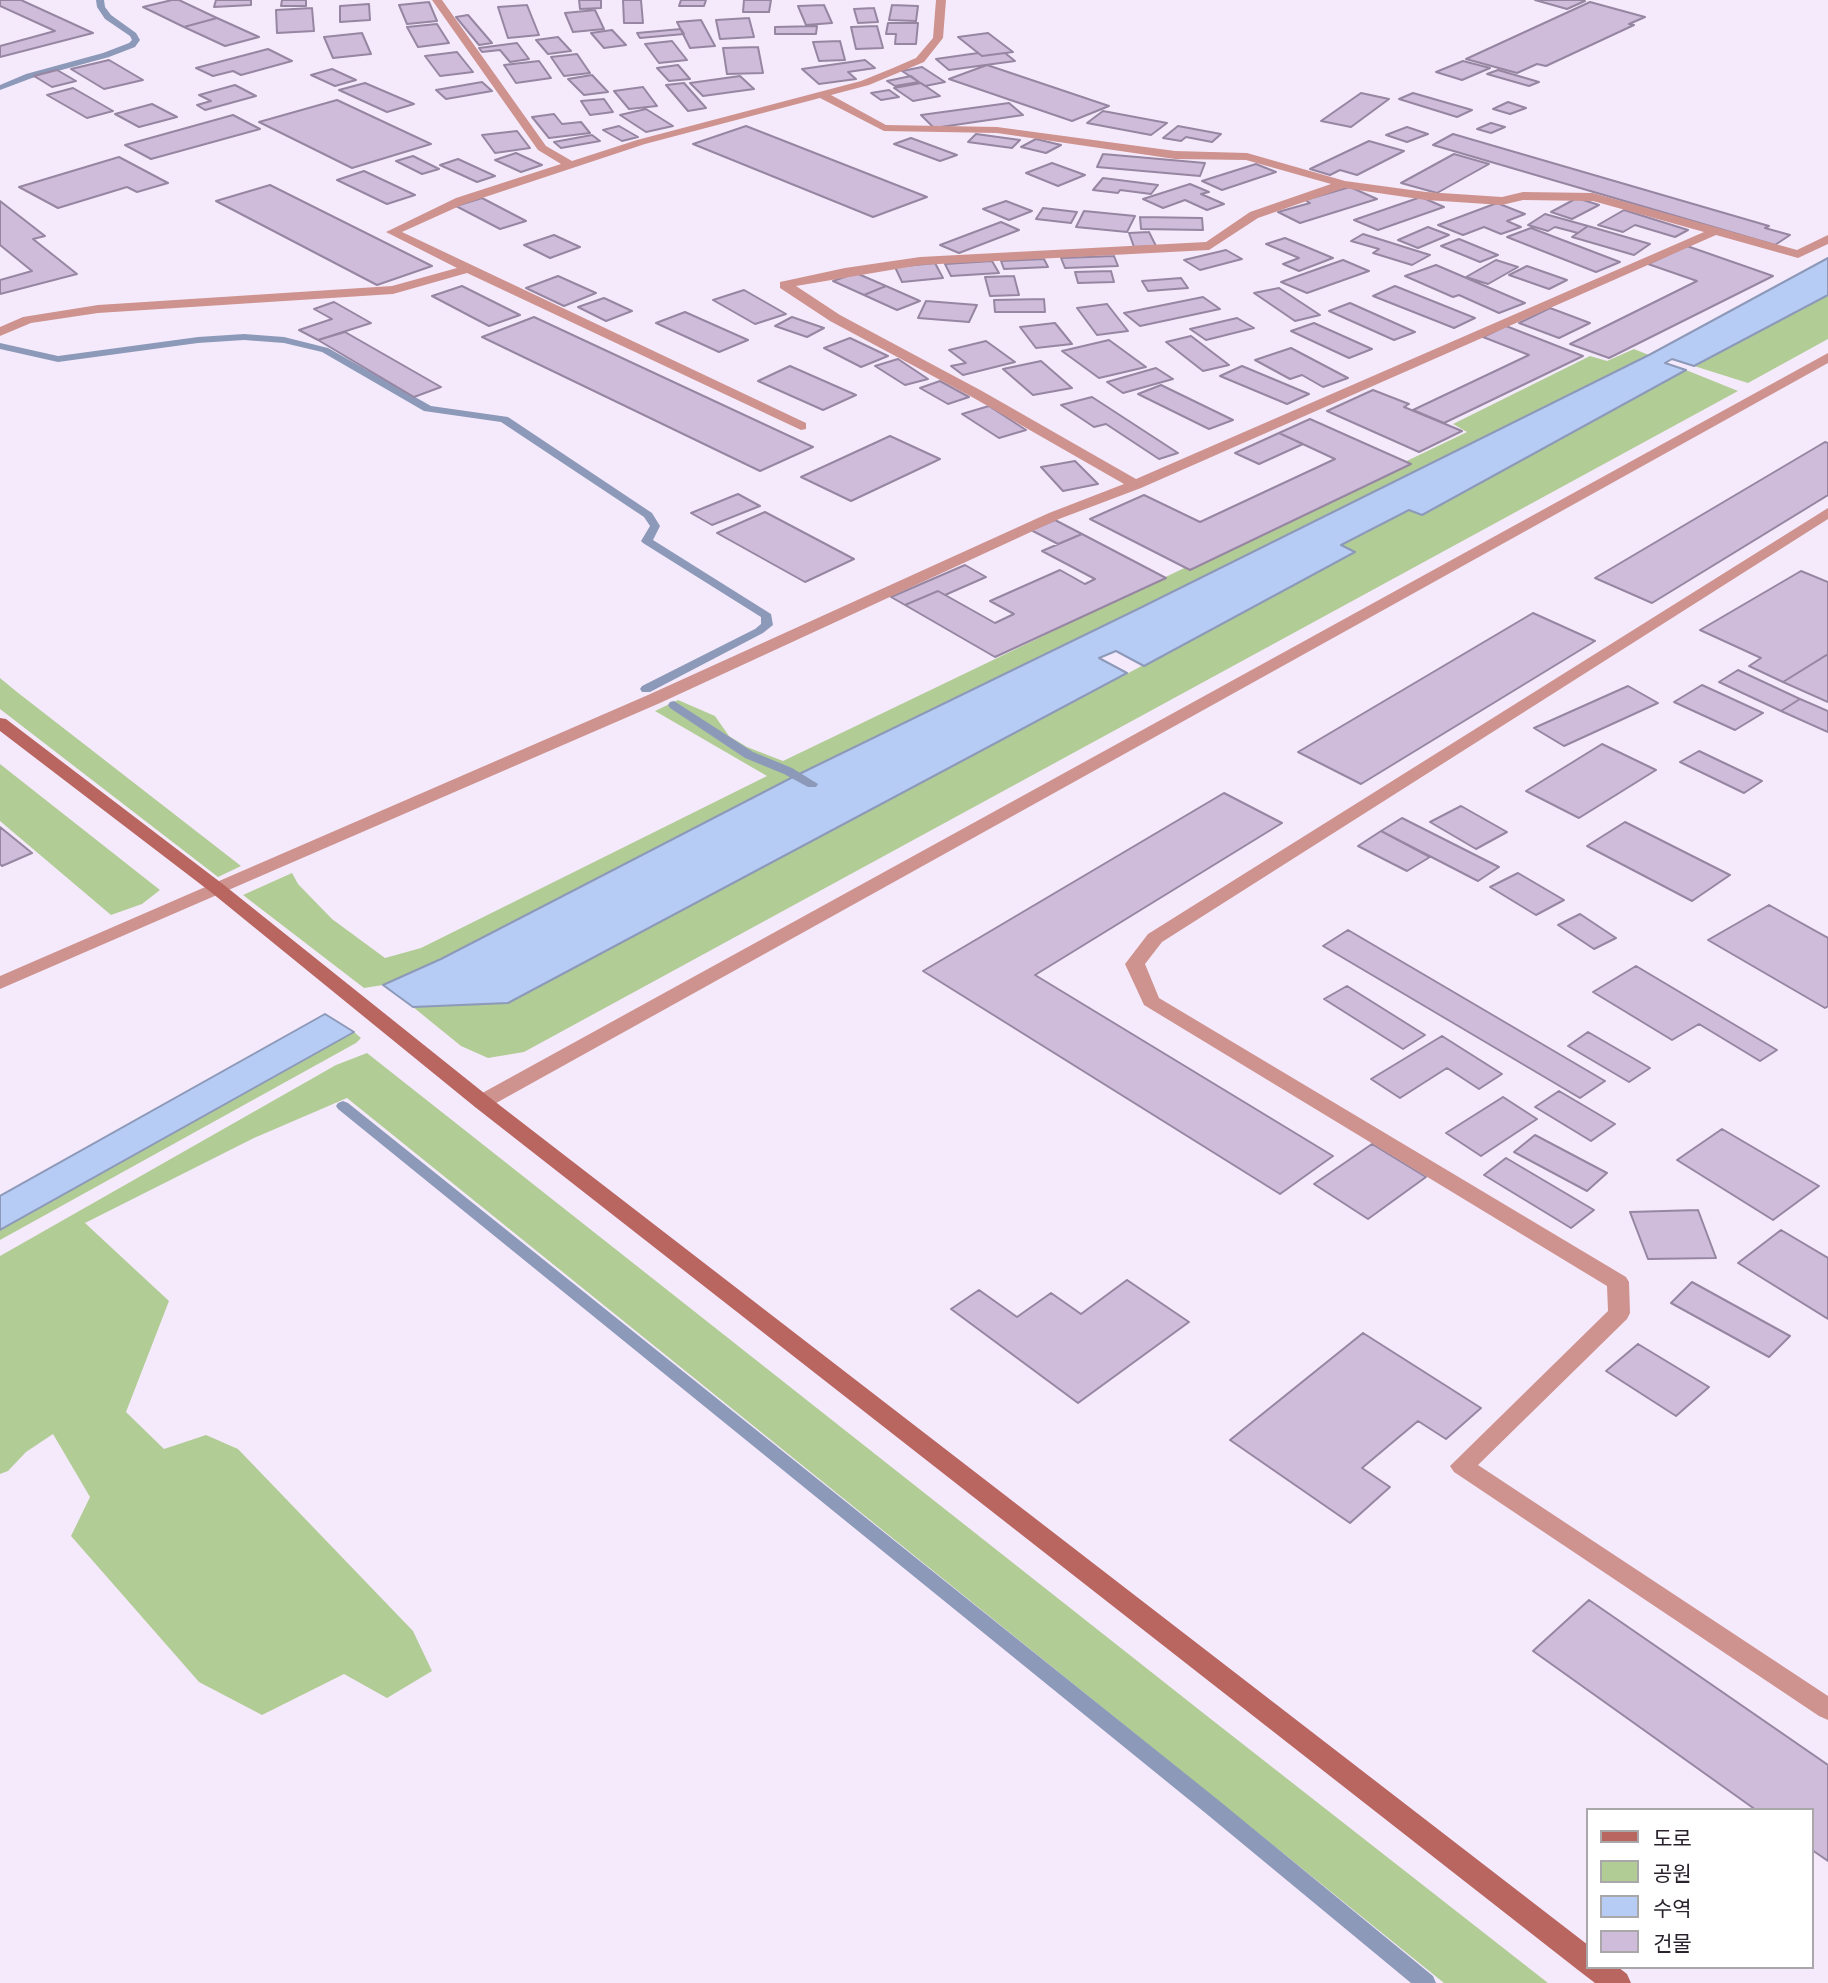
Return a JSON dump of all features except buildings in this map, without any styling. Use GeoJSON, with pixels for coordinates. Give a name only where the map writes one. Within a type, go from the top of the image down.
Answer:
{"type":"FeatureCollection","features":[{"type":"Feature","properties":{"kind":"main road"},"geometry":{"type":"LineString","coordinates":[[0,723],[218,889],[482,1102],[1587,1960]]}},
{"type":"Feature","properties":{"kind":"main road"},"geometry":{"type":"LineString","coordinates":[[1599,1969],[1617,1983]]}},
{"type":"Feature","properties":{"kind":"street"},"geometry":{"type":"LineString","coordinates":[[437,0],[542,148],[571,165]]}},
{"type":"Feature","properties":{"kind":"street"},"geometry":{"type":"LineString","coordinates":[[801,426],[392,232],[460,201],[641,142],[865,83],[920,60],[938,38],[941,0]]}},
{"type":"Feature","properties":{"kind":"street"},"geometry":{"type":"LineString","coordinates":[[820,94],[884,128],[997,130],[1175,155],[1247,157],[1344,184],[1426,196],[1502,201],[1524,196],[1593,197],[1797,254],[1828,239]]}},
{"type":"Feature","properties":{"kind":"street"},"geometry":{"type":"LineString","coordinates":[[1136,485],[978,394],[835,318],[785,285],[845,272],[920,261],[1209,246],[1232,233],[1254,215],[1344,184]]}},
{"type":"Feature","properties":{"kind":"street"},"geometry":{"type":"LineString","coordinates":[[0,983],[654,699],[1054,516],[1136,485],[1713,232]]}},
{"type":"Feature","properties":{"kind":"street"},"geometry":{"type":"LineString","coordinates":[[0,332],[28,320],[97,309],[393,290],[468,268]]}},
{"type":"Feature","properties":{"kind":"street"},"geometry":{"type":"LineString","coordinates":[[482,1102],[1828,357]]}},
{"type":"Feature","properties":{"kind":"street"},"geometry":{"type":"LineString","coordinates":[[1828,512],[1154,938],[1135,964],[1151,1002],[1618,1282],[1619,1313],[1462,1465],[1828,1709]]}},
{"type":"Feature","properties":{"kind":"green space"},"geometry":{"type":"Polygon","coordinates":[[[1828,295],[1828,339],[1748,383],[1694,366],[1828,295]]]}},
{"type":"Feature","properties":{"kind":"green space"},"geometry":{"type":"Polygon","coordinates":[[[1634,349],[1649,355],[441,959],[383,985],[364,988],[243,895],[292,873],[298,884],[332,919],[385,958],[421,948],[767,776],[655,711],[678,700],[715,716],[729,736],[747,747],[783,761],[1467,432],[1453,424],[1590,356],[1607,361],[1634,349]]]}},
{"type":"Feature","properties":{"kind":"green space"},"geometry":{"type":"Polygon","coordinates":[[[1686,370],[1738,391],[524,1052],[488,1058],[461,1046],[413,1007],[508,1003],[1354,553],[1340,545],[1409,510],[1423,515],[1686,370]]]}},
{"type":"Feature","properties":{"kind":"green space"},"geometry":{"type":"Polygon","coordinates":[[[0,678],[241,866],[218,877],[0,709],[0,678]]]}},
{"type":"Feature","properties":{"kind":"green space"},"geometry":{"type":"Polygon","coordinates":[[[0,764],[160,890],[142,904],[111,915],[0,821],[0,764]]]}},
{"type":"Feature","properties":{"kind":"green space"},"geometry":{"type":"Polygon","coordinates":[[[354,1032],[361,1038],[356,1043],[0,1240],[0,1230],[354,1032]]]}},
{"type":"Feature","properties":{"kind":"green space"},"geometry":{"type":"Polygon","coordinates":[[[367,1053],[1548,1983],[1444,1983],[347,1098],[254,1138],[85,1223],[169,1301],[126,1412],[164,1449],[206,1435],[238,1449],[413,1631],[432,1671],[387,1698],[344,1674],[262,1715],[199,1682],[71,1536],[90,1497],[53,1434],[26,1452],[8,1471],[0,1474],[0,1256],[336,1065],[367,1053]]]}},
{"type":"Feature","properties":{"kind":"water"},"geometry":{"type":"Polygon","coordinates":[[[1828,258],[1828,295],[1694,366],[1672,359],[1665,363],[1686,370],[1422,515],[1409,510],[1341,545],[1355,552],[1144,666],[1116,651],[1099,658],[1127,673],[508,1003],[413,1007],[383,985],[441,959],[791,778],[1649,355],[1828,258]]]}},
{"type":"Feature","properties":{"kind":"water"},"geometry":{"type":"Polygon","coordinates":[[[325,1014],[354,1032],[0,1230],[0,1196],[325,1014]]]}},
{"type":"Feature","properties":{"kind":"waterway"},"geometry":{"type":"LineString","coordinates":[[0,88],[29,76],[132,45],[136,40],[133,35],[108,17],[100,0]]}},
{"type":"Feature","properties":{"kind":"waterway"},"geometry":{"type":"LineString","coordinates":[[0,346],[58,359],[198,340],[244,337],[284,340],[325,350],[428,409],[504,419],[648,515],[655,526],[647,541],[767,616],[767,625],[759,631],[646,689]]}},
{"type":"Feature","properties":{"kind":"waterway"},"geometry":{"type":"LineString","coordinates":[[674,705],[749,755],[812,784]]}},
{"type":"Feature","properties":{"kind":"waterway"},"geometry":{"type":"LineString","coordinates":[[343,1106],[1210,1805],[1426,1983]]}}]}
